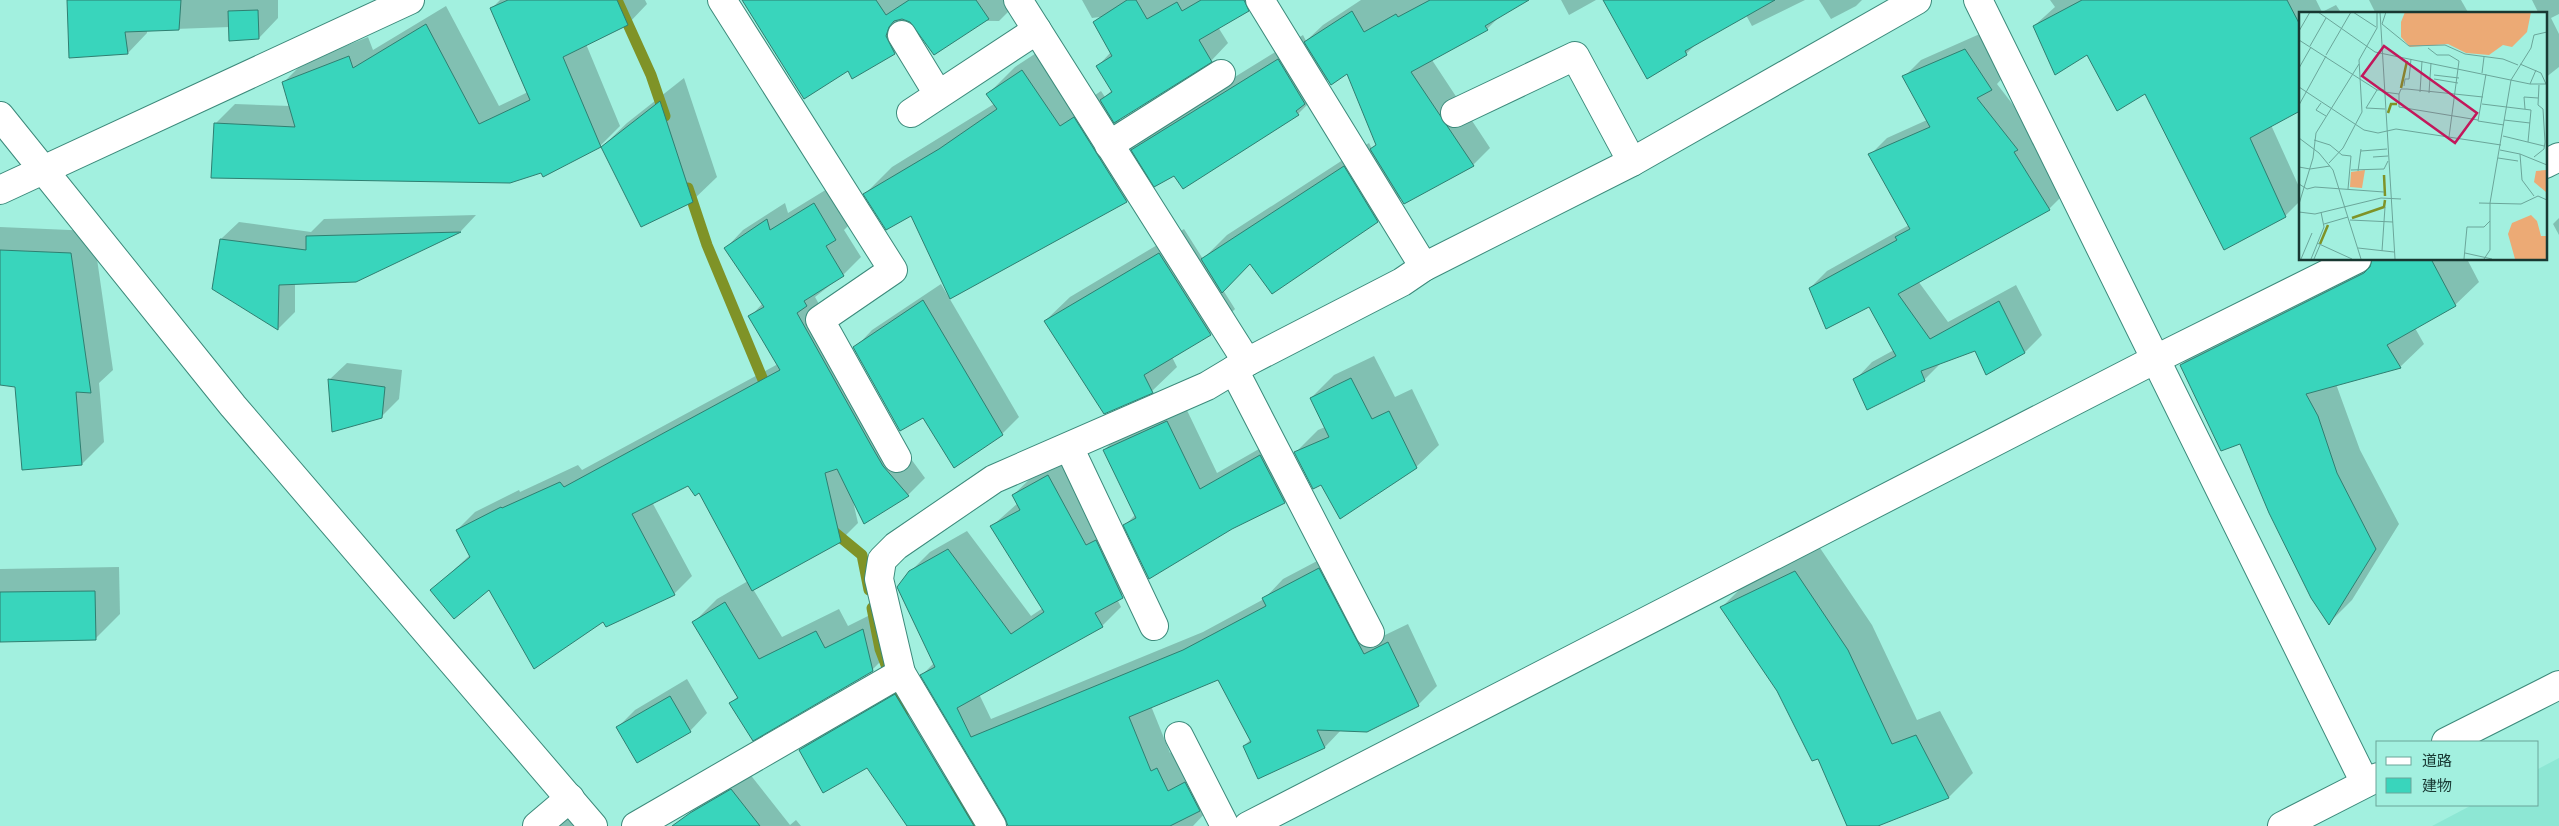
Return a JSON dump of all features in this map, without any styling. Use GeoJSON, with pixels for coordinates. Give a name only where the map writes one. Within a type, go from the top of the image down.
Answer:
{"type":"FeatureCollection","features":[{"type":"Feature","properties":{"kind":"street"},"geometry":{"type":"LineString","coordinates":[[0,190],[410,0]]}},
{"type":"Feature","properties":{"kind":"street"},"geometry":{"type":"LineString","coordinates":[[722,0],[893,270],[820,320],[896,458]]}},
{"type":"Feature","properties":{"kind":"street"},"geometry":{"type":"LineString","coordinates":[[1018,0],[1109,145],[1240,366],[1370,633]]}},
{"type":"Feature","properties":{"kind":"street"},"geometry":{"type":"LineString","coordinates":[[1260,0],[1424,267]]}},
{"type":"Feature","properties":{"kind":"street"},"geometry":{"type":"LineString","coordinates":[[992,826],[894,678],[880,579],[882,560],[896,546],[994,479],[1207,386],[1240,366],[1402,282],[1424,267],[1632,162],[1917,0]]}},
{"type":"Feature","properties":{"kind":"street"},"geometry":{"type":"LineString","coordinates":[[1978,0],[2154,360],[2371,780],[2282,826]]}},
{"type":"Feature","properties":{"kind":"street"},"geometry":{"type":"LineString","coordinates":[[911,113],[1037,30]]}},
{"type":"Feature","properties":{"kind":"street"},"geometry":{"type":"LineString","coordinates":[[902,35],[938,94]]}},
{"type":"Feature","properties":{"kind":"street"},"geometry":{"type":"LineString","coordinates":[[1455,113],[1575,56],[1632,162]]}},
{"type":"Feature","properties":{"kind":"street"},"geometry":{"type":"LineString","coordinates":[[1109,145],[1221,74]]}},
{"type":"Feature","properties":{"kind":"street"},"geometry":{"type":"LineString","coordinates":[[0,116],[233,406],[593,826]]}},
{"type":"Feature","properties":{"kind":"street"},"geometry":{"type":"LineString","coordinates":[[2546,164],[2559,157]]}},
{"type":"Feature","properties":{"kind":"street"},"geometry":{"type":"LineString","coordinates":[[1248,826],[2154,360],[2355,260]]}},
{"type":"Feature","properties":{"kind":"street"},"geometry":{"type":"LineString","coordinates":[[1068,447],[1154,626]]}},
{"type":"Feature","properties":{"kind":"street"},"geometry":{"type":"LineString","coordinates":[[636,826],[894,678]]}},
{"type":"Feature","properties":{"kind":"street"},"geometry":{"type":"LineString","coordinates":[[2448,741],[2559,685]]}},
{"type":"Feature","properties":{"kind":"street"},"geometry":{"type":"LineString","coordinates":[[1179,736],[1225,826]]}},
{"type":"Feature","properties":{"kind":"street"},"geometry":{"type":"LineString","coordinates":[[538,826],[570,798]]}},
{"type":"Feature","properties":{"kind":"shaded area"},"geometry":{"type":"Polygon","coordinates":[[[2559,758],[2559,826],[2432,826],[2470,806],[2539,806],[2539,768],[2559,758]]]}},
{"type":"Feature","properties":{"kind":"building"},"geometry":{"type":"Polygon","coordinates":[[[67,0],[181,0],[179,30],[125,32],[128,54],[69,58],[67,0]]]}},
{"type":"Feature","properties":{"kind":"building"},"geometry":{"type":"Polygon","coordinates":[[[508,0],[617,0],[628,25],[563,57],[601,147],[543,177],[541,173],[510,183],[211,178],[214,123],[295,127],[282,82],[349,56],[353,68],[426,24],[479,124],[530,100],[490,8],[508,0]]]}},
{"type":"Feature","properties":{"kind":"building"},"geometry":{"type":"Polygon","coordinates":[[[742,0],[876,0],[886,15],[909,0],[976,0],[989,19],[934,55],[910,22],[902,19],[894,21],[889,27],[886,36],[895,54],[852,79],[848,71],[804,99],[742,0]]]}},
{"type":"Feature","properties":{"kind":"building"},"geometry":{"type":"Polygon","coordinates":[[[1127,0],[1136,0],[1147,19],[1177,2],[1182,11],[1201,0],[1244,0],[1249,11],[1199,40],[1212,62],[1114,123],[1100,100],[1112,92],[1096,66],[1112,56],[1093,22],[1127,0]]]}},
{"type":"Feature","properties":{"kind":"building"},"geometry":{"type":"Polygon","coordinates":[[[1430,0],[1529,0],[1485,26],[1488,30],[1411,72],[1474,166],[1404,204],[1370,149],[1376,145],[1347,74],[1331,85],[1304,42],[1352,11],[1364,32],[1396,14],[1398,17],[1430,0]]]}},
{"type":"Feature","properties":{"kind":"building"},"geometry":{"type":"Polygon","coordinates":[[[1603,0],[1775,0],[1685,51],[1687,55],[1647,79],[1603,0]]]}},
{"type":"Feature","properties":{"kind":"building"},"geometry":{"type":"Polygon","coordinates":[[[2082,0],[2287,0],[2299,23],[2299,112],[2250,138],[2286,217],[2224,250],[2145,94],[2117,111],[2087,55],[2055,75],[2033,26],[2082,0]]]}},
{"type":"Feature","properties":{"kind":"building"},"geometry":{"type":"Polygon","coordinates":[[[258,10],[259,39],[229,41],[228,11],[258,10]]]}},
{"type":"Feature","properties":{"kind":"building"},"geometry":{"type":"Polygon","coordinates":[[[1965,49],[1992,90],[1977,98],[2018,150],[2014,152],[2050,210],[1898,294],[1930,339],[1999,301],[2025,353],[1986,375],[1975,351],[1921,371],[1925,381],[1867,410],[1853,379],[1896,356],[1869,307],[1826,329],[1809,288],[1897,240],[1895,237],[1910,229],[1868,154],[1930,127],[1902,76],[1965,49]]]}},
{"type":"Feature","properties":{"kind":"building"},"geometry":{"type":"Polygon","coordinates":[[[1278,59],[1305,104],[1296,111],[1299,115],[1183,189],[1174,176],[1154,187],[1131,150],[1278,59]]]}},
{"type":"Feature","properties":{"kind":"building"},"geometry":{"type":"Polygon","coordinates":[[[1022,70],[1060,126],[1074,117],[1127,202],[950,299],[911,216],[886,230],[863,194],[939,149],[997,109],[986,94],[1022,70]]]}},
{"type":"Feature","properties":{"kind":"building"},"geometry":{"type":"Polygon","coordinates":[[[660,101],[693,202],[641,227],[601,147],[660,101]]]}},
{"type":"Feature","properties":{"kind":"building"},"geometry":{"type":"Polygon","coordinates":[[[1344,166],[1378,222],[1272,294],[1250,264],[1222,293],[1201,259],[1344,166]]]}},
{"type":"Feature","properties":{"kind":"building"},"geometry":{"type":"Polygon","coordinates":[[[814,203],[836,240],[826,246],[844,276],[804,301],[807,306],[797,313],[883,466],[909,496],[864,524],[837,469],[825,473],[841,542],[752,591],[699,493],[695,496],[688,486],[632,514],[675,595],[606,627],[603,622],[534,669],[489,590],[454,619],[430,590],[470,557],[456,530],[501,507],[560,482],[564,487],[780,370],[748,316],[764,307],[724,248],[767,219],[770,230],[814,203]]]}},
{"type":"Feature","properties":{"kind":"building"},"geometry":{"type":"Polygon","coordinates":[[[461,232],[356,282],[279,285],[278,330],[212,289],[220,239],[306,250],[306,236],[461,232]]]}},
{"type":"Feature","properties":{"kind":"building"},"geometry":{"type":"Polygon","coordinates":[[[0,250],[71,253],[91,393],[76,392],[82,465],[22,470],[15,387],[0,385],[0,250]]]}},
{"type":"Feature","properties":{"kind":"building"},"geometry":{"type":"Polygon","coordinates":[[[1159,253],[1211,335],[1144,375],[1153,393],[1104,414],[1044,321],[1159,253]]]}},
{"type":"Feature","properties":{"kind":"building"},"geometry":{"type":"Polygon","coordinates":[[[2372,260],[2432,260],[2456,306],[2387,345],[2401,368],[2306,394],[2318,416],[2337,473],[2376,549],[2329,625],[2311,598],[2269,513],[2240,444],[2221,451],[2180,365],[2364,273],[2370,267],[2372,260]]]}},
{"type":"Feature","properties":{"kind":"building"},"geometry":{"type":"Polygon","coordinates":[[[923,300],[1003,435],[954,468],[923,418],[900,431],[853,347],[923,300]]]}},
{"type":"Feature","properties":{"kind":"building"},"geometry":{"type":"Polygon","coordinates":[[[1351,378],[1372,419],[1389,411],[1417,468],[1340,519],[1321,485],[1313,489],[1294,452],[1329,437],[1310,398],[1351,378]]]}},
{"type":"Feature","properties":{"kind":"building"},"geometry":{"type":"Polygon","coordinates":[[[328,379],[385,387],[382,418],[332,432],[328,379]]]}},
{"type":"Feature","properties":{"kind":"building"},"geometry":{"type":"Polygon","coordinates":[[[1167,421],[1200,489],[1260,455],[1285,503],[1232,529],[1149,579],[1123,525],[1136,518],[1103,450],[1167,421]]]}},
{"type":"Feature","properties":{"kind":"building"},"geometry":{"type":"Polygon","coordinates":[[[1048,475],[1086,545],[1096,540],[1123,598],[1095,613],[1103,627],[957,708],[971,737],[1183,650],[1266,606],[1262,598],[1319,568],[1364,654],[1388,642],[1419,706],[1367,732],[1317,730],[1325,748],[1258,779],[1243,746],[1251,742],[1218,680],[1129,717],[1151,771],[1157,768],[1168,791],[1185,782],[1200,811],[1170,826],[1008,826],[920,675],[935,667],[897,587],[909,571],[948,549],[1011,634],[1044,612],[990,526],[1020,510],[1012,495],[1048,475]]]}},
{"type":"Feature","properties":{"kind":"building"},"geometry":{"type":"Polygon","coordinates":[[[1795,571],[1848,650],[1892,744],[1916,735],[1949,798],[1878,826],[1847,826],[1818,759],[1812,761],[1777,691],[1720,607],[1795,571]]]}},
{"type":"Feature","properties":{"kind":"building"},"geometry":{"type":"Polygon","coordinates":[[[95,591],[96,640],[0,642],[0,592],[95,591]]]}},
{"type":"Feature","properties":{"kind":"building"},"geometry":{"type":"Polygon","coordinates":[[[725,602],[759,659],[816,631],[825,648],[863,629],[873,671],[753,741],[729,703],[738,698],[692,622],[725,602]]]}},
{"type":"Feature","properties":{"kind":"building"},"geometry":{"type":"Polygon","coordinates":[[[895,694],[974,826],[907,826],[867,768],[823,793],[799,750],[895,694]]]}},
{"type":"Feature","properties":{"kind":"building"},"geometry":{"type":"Polygon","coordinates":[[[670,696],[691,732],[637,763],[616,727],[670,696]]]}},
{"type":"Feature","properties":{"kind":"building"},"geometry":{"type":"Polygon","coordinates":[[[731,789],[760,826],[672,826],[690,813],[731,789]]]}},
{"type":"Feature","properties":{"kind":"waterway"},"geometry":{"type":"LineString","coordinates":[[617,0],[651,75],[665,116]]}},
{"type":"Feature","properties":{"kind":"waterway"},"geometry":{"type":"LineString","coordinates":[[688,188],[707,245],[768,392]]}},
{"type":"Feature","properties":{"kind":"waterway"},"geometry":{"type":"LineString","coordinates":[[828,527],[862,555],[869,590]]}},
{"type":"Feature","properties":{"kind":"waterway"},"geometry":{"type":"LineString","coordinates":[[872,608],[880,649],[904,712]]}},
{"type":"Feature","properties":{"kind":"waterway"},"geometry":{"type":"LineString","coordinates":[[952,791],[977,826]]}}]}
